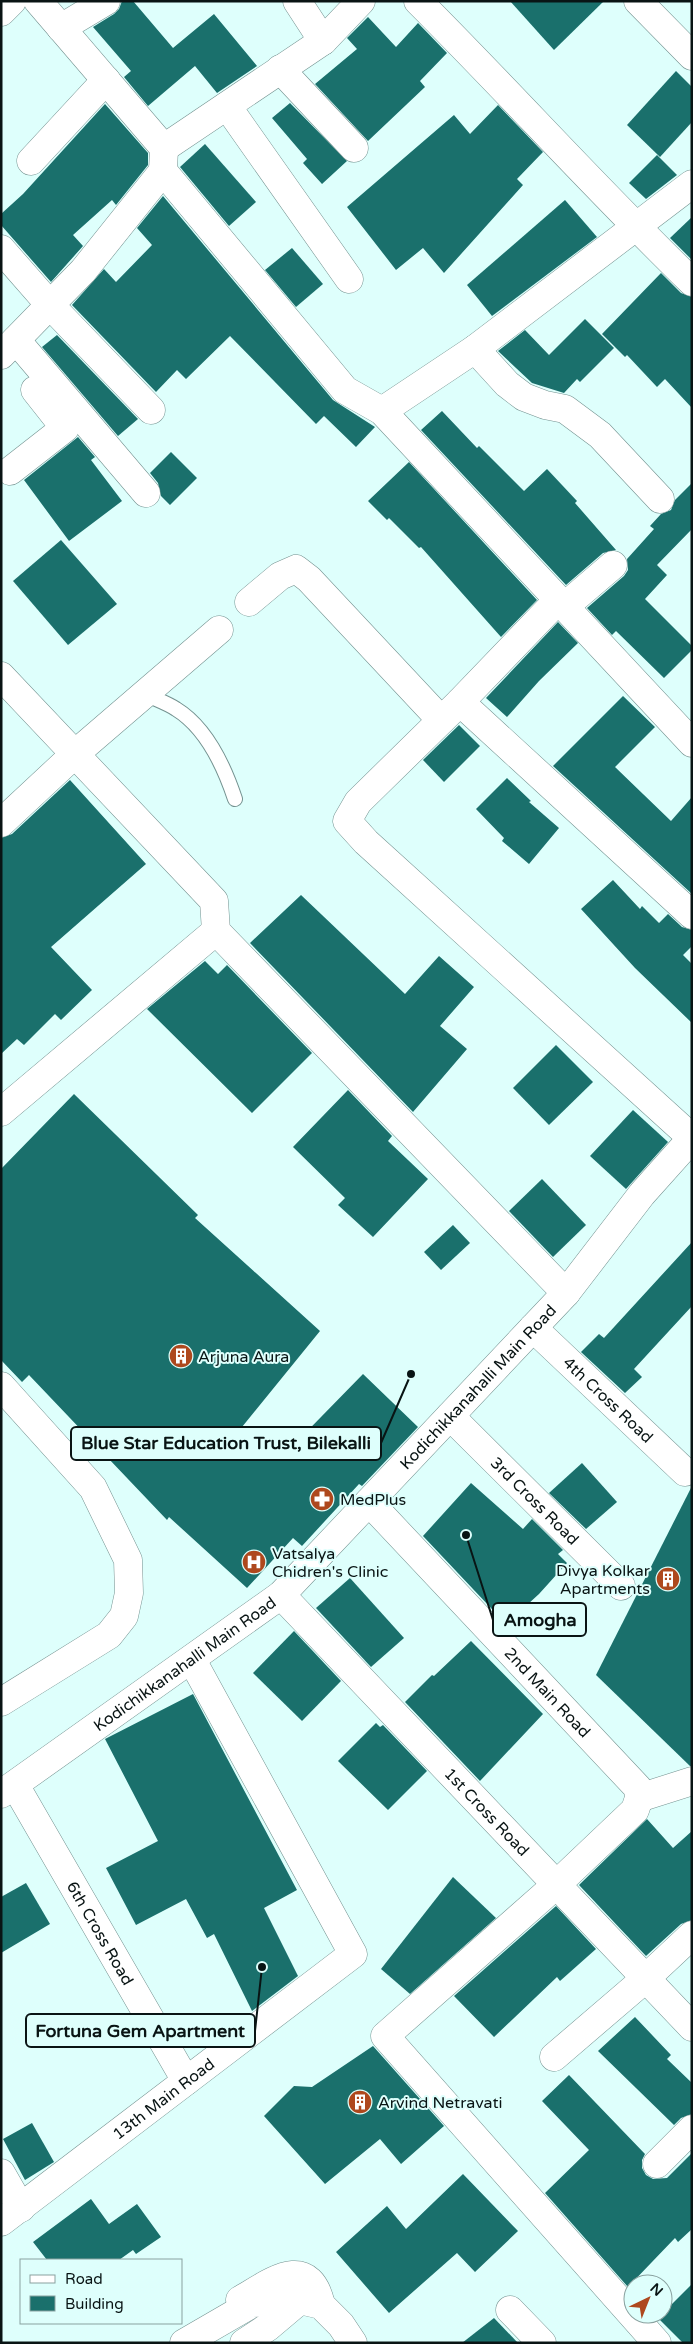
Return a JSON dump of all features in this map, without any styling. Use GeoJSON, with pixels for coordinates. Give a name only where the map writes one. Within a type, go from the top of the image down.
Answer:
{"type":"FeatureCollection","features":[{"type":"Feature","properties":{"kind":"street"},"geometry":{"type":"LineString","coordinates":[[1,12],[12,1]]}},
{"type":"Feature","properties":{"kind":"street"},"geometry":{"type":"LineString","coordinates":[[38,1],[106,80],[163,159],[345,390],[382,411],[692,743]]}},
{"type":"Feature","properties":{"kind":"street"},"geometry":{"type":"LineString","coordinates":[[61,28],[106,1]]}},
{"type":"Feature","properties":{"kind":"street"},"geometry":{"type":"LineString","coordinates":[[297,1],[323,41]]}},
{"type":"Feature","properties":{"kind":"street"},"geometry":{"type":"LineString","coordinates":[[7,349],[83,271],[163,159],[227,106],[323,41],[362,1]]}},
{"type":"Feature","properties":{"kind":"street"},"geometry":{"type":"LineString","coordinates":[[418,1],[492,75],[636,228],[692,282]]}},
{"type":"Feature","properties":{"kind":"street"},"geometry":{"type":"LineString","coordinates":[[638,1],[692,56]]}},
{"type":"Feature","properties":{"kind":"street"},"geometry":{"type":"LineString","coordinates":[[280,70],[354,148]]}},
{"type":"Feature","properties":{"kind":"street"},"geometry":{"type":"LineString","coordinates":[[31,161],[106,80]]}},
{"type":"Feature","properties":{"kind":"street"},"geometry":{"type":"LineString","coordinates":[[227,106],[349,278]]}},
{"type":"Feature","properties":{"kind":"street"},"geometry":{"type":"LineString","coordinates":[[382,411],[475,349],[692,184]]}},
{"type":"Feature","properties":{"kind":"street"},"geometry":{"type":"LineString","coordinates":[[1,248],[50,305],[151,410]]}},
{"type":"Feature","properties":{"kind":"street"},"geometry":{"type":"LineString","coordinates":[[7,349],[65,428],[10,471]]}},
{"type":"Feature","properties":{"kind":"street"},"geometry":{"type":"LineString","coordinates":[[7,349],[146,493]]}},
{"type":"Feature","properties":{"kind":"street"},"geometry":{"type":"LineString","coordinates":[[475,349],[506,384],[524,397],[545,405],[565,408],[600,435],[660,499]]}},
{"type":"Feature","properties":{"kind":"street"},"geometry":{"type":"LineString","coordinates":[[613,565],[561,604],[358,802],[347,821],[366,842],[692,1138]]}},
{"type":"Feature","properties":{"kind":"street"},"geometry":{"type":"LineString","coordinates":[[249,602],[280,576],[296,568],[451,711],[692,915]]}},
{"type":"Feature","properties":{"kind":"street"},"geometry":{"type":"LineString","coordinates":[[1,823],[76,753],[219,630]]}},
{"type":"Feature","properties":{"kind":"street"},"geometry":{"type":"LineString","coordinates":[[1,676],[76,753],[214,901],[216,931],[566,1292]]}},
{"type":"Feature","properties":{"kind":"street"},"geometry":{"type":"LineString","coordinates":[[1,1112],[216,931]]}},
{"type":"Feature","properties":{"kind":"street","name":"Kodichikkanahalli Main Road"},"geometry":{"type":"LineString","coordinates":[[8,1789],[281,1595],[566,1292],[642,1194],[692,1138]]}},
{"type":"Feature","properties":{"kind":"street","name":"4th Cross Road"},"geometry":{"type":"LineString","coordinates":[[533,1328],[685,1472]]}},
{"type":"Feature","properties":{"kind":"street"},"geometry":{"type":"LineString","coordinates":[[1,1386],[93,1488],[128,1560],[129,1593],[124,1616],[109,1635],[1,1702]]}},
{"type":"Feature","properties":{"kind":"street","name":"3rd Cross Road"},"geometry":{"type":"LineString","coordinates":[[450,1416],[622,1586]]}},
{"type":"Feature","properties":{"kind":"street","name":"2nd Main Road"},"geometry":{"type":"LineString","coordinates":[[369,1502],[638,1788],[639,1798]]}},
{"type":"Feature","properties":{"kind":"street","name":"1st Cross Road"},"geometry":{"type":"LineString","coordinates":[[281,1595],[692,2027]]}},
{"type":"Feature","properties":{"kind":"street","name":"13th Main Road"},"geometry":{"type":"LineString","coordinates":[[11,2215],[353,1954],[192,1660]]}},
{"type":"Feature","properties":{"kind":"street"},"geometry":{"type":"LineString","coordinates":[[657,2343],[385,2036],[556,1885],[635,1810],[639,1798],[692,1781]]}},
{"type":"Feature","properties":{"kind":"street","name":"6th Cross Road"},"geometry":{"type":"LineString","coordinates":[[8,1789],[186,2081]]}},
{"type":"Feature","properties":{"kind":"street"},"geometry":{"type":"LineString","coordinates":[[554,2057],[646,1979],[692,1935]]}},
{"type":"Feature","properties":{"kind":"street"},"geometry":{"type":"LineString","coordinates":[[657,2164],[692,2129]]}},
{"type":"Feature","properties":{"kind":"street"},"geometry":{"type":"LineString","coordinates":[[1,2173],[11,2215]]}},
{"type":"Feature","properties":{"kind":"street"},"geometry":{"type":"LineString","coordinates":[[247,2301],[268,2327]]}},
{"type":"Feature","properties":{"kind":"street"},"geometry":{"type":"LineString","coordinates":[[184,2343],[247,2301],[310,2303],[341,2325],[353,2343]]}},
{"type":"Feature","properties":{"kind":"street"},"geometry":{"type":"LineString","coordinates":[[244,2343],[310,2303]]}},
{"type":"Feature","properties":{"kind":"street"},"geometry":{"type":"LineString","coordinates":[[510,2310],[542,2343]]}},
{"type":"Feature","properties":{"kind":"lane"},"geometry":{"type":"LineString","coordinates":[[145,694],[178,710],[201,733],[224,767],[235,799]]}},
{"type":"Feature","properties":{"kind":"building"},"geometry":{"type":"Polygon","coordinates":[[[122,1],[133,1],[173,48],[214,14],[257,66],[217,93],[195,66],[148,106],[124,77],[131,71],[93,27],[114,14],[119,9],[122,1]]]}},
{"type":"Feature","properties":{"kind":"building"},"geometry":{"type":"Polygon","coordinates":[[[510,1],[604,1],[554,50],[510,1]]]}},
{"type":"Feature","properties":{"kind":"building"},"geometry":{"type":"Polygon","coordinates":[[[368,17],[396,47],[418,23],[447,53],[420,81],[425,87],[368,141],[315,84],[357,49],[347,38],[368,17]]]}},
{"type":"Feature","properties":{"kind":"building"},"geometry":{"type":"Polygon","coordinates":[[[676,71],[692,87],[692,122],[660,157],[627,125],[676,71]]]}},
{"type":"Feature","properties":{"kind":"building"},"geometry":{"type":"Polygon","coordinates":[[[290,103],[347,161],[322,184],[303,163],[307,159],[272,118],[290,103]]]}},
{"type":"Feature","properties":{"kind":"building"},"geometry":{"type":"Polygon","coordinates":[[[105,104],[148,153],[148,165],[116,205],[112,200],[73,235],[83,246],[51,282],[1,225],[1,214],[23,194],[105,104]]]}},
{"type":"Feature","properties":{"kind":"building"},"geometry":{"type":"Polygon","coordinates":[[[498,105],[543,152],[517,179],[523,185],[444,273],[423,248],[396,270],[347,207],[454,115],[470,134],[498,105]]]}},
{"type":"Feature","properties":{"kind":"building"},"geometry":{"type":"Polygon","coordinates":[[[205,144],[256,202],[229,226],[180,167],[205,144]]]}},
{"type":"Feature","properties":{"kind":"building"},"geometry":{"type":"Polygon","coordinates":[[[657,155],[677,175],[646,199],[629,183],[657,155]]]}},
{"type":"Feature","properties":{"kind":"building"},"geometry":{"type":"Polygon","coordinates":[[[163,196],[333,400],[375,427],[356,447],[324,416],[316,424],[230,336],[186,379],[177,370],[156,392],[72,305],[104,269],[116,282],[152,245],[137,228],[163,196]]]}},
{"type":"Feature","properties":{"kind":"building"},"geometry":{"type":"Polygon","coordinates":[[[565,200],[597,237],[492,316],[467,285],[565,200]]]}},
{"type":"Feature","properties":{"kind":"building"},"geometry":{"type":"Polygon","coordinates":[[[692,217],[692,260],[670,238],[692,217]]]}},
{"type":"Feature","properties":{"kind":"building"},"geometry":{"type":"Polygon","coordinates":[[[292,248],[323,284],[296,307],[265,270],[292,248]]]}},
{"type":"Feature","properties":{"kind":"building"},"geometry":{"type":"Polygon","coordinates":[[[661,273],[681,293],[692,297],[692,408],[665,379],[657,387],[627,355],[625,357],[602,334],[661,273]]]}},
{"type":"Feature","properties":{"kind":"building"},"geometry":{"type":"Polygon","coordinates":[[[585,319],[614,348],[580,382],[577,379],[564,393],[532,383],[498,351],[525,330],[549,355],[585,319]]]}},
{"type":"Feature","properties":{"kind":"building"},"geometry":{"type":"Polygon","coordinates":[[[57,335],[138,419],[118,436],[42,347],[57,335]]]}},
{"type":"Feature","properties":{"kind":"building"},"geometry":{"type":"Polygon","coordinates":[[[442,411],[477,448],[479,446],[524,491],[547,469],[577,501],[575,503],[616,550],[603,553],[566,585],[421,430],[442,411]]]}},
{"type":"Feature","properties":{"kind":"building"},"geometry":{"type":"Polygon","coordinates":[[[78,437],[95,457],[91,460],[122,501],[69,541],[24,480],[78,437]]]}},
{"type":"Feature","properties":{"kind":"building"},"geometry":{"type":"Polygon","coordinates":[[[171,452],[197,478],[170,505],[161,496],[158,483],[150,473],[171,452]]]}},
{"type":"Feature","properties":{"kind":"building"},"geometry":{"type":"Polygon","coordinates":[[[409,462],[537,600],[501,637],[421,547],[419,548],[389,518],[387,520],[368,501],[409,462]]]}},
{"type":"Feature","properties":{"kind":"building"},"geometry":{"type":"Polygon","coordinates":[[[692,483],[692,529],[657,565],[667,575],[645,599],[692,646],[692,650],[664,678],[616,631],[612,635],[587,608],[624,576],[628,570],[627,559],[654,529],[650,526],[661,514],[671,510],[675,500],[692,483]]]}},
{"type":"Feature","properties":{"kind":"building"},"geometry":{"type":"Polygon","coordinates":[[[61,540],[117,604],[68,645],[13,581],[61,540]]]}},
{"type":"Feature","properties":{"kind":"building"},"geometry":{"type":"Polygon","coordinates":[[[558,622],[578,643],[539,681],[507,717],[486,698],[558,622]]]}},
{"type":"Feature","properties":{"kind":"building"},"geometry":{"type":"Polygon","coordinates":[[[623,696],[655,727],[615,767],[671,821],[692,797],[692,894],[553,766],[623,696]]]}},
{"type":"Feature","properties":{"kind":"building"},"geometry":{"type":"Polygon","coordinates":[[[459,725],[480,746],[444,782],[423,760],[459,725]]]}},
{"type":"Feature","properties":{"kind":"building"},"geometry":{"type":"Polygon","coordinates":[[[507,778],[531,801],[529,802],[559,828],[529,864],[502,841],[504,838],[476,809],[507,778]]]}},
{"type":"Feature","properties":{"kind":"building"},"geometry":{"type":"Polygon","coordinates":[[[70,780],[146,864],[51,947],[92,990],[61,1020],[55,1014],[24,1045],[17,1039],[1,1054],[1,838],[12,834],[70,780]]]}},
{"type":"Feature","properties":{"kind":"building"},"geometry":{"type":"Polygon","coordinates":[[[613,880],[640,909],[642,906],[659,923],[668,914],[682,927],[692,930],[692,946],[683,955],[692,964],[692,1023],[635,968],[581,909],[613,880]]]}},
{"type":"Feature","properties":{"kind":"building"},"geometry":{"type":"Polygon","coordinates":[[[301,895],[405,994],[439,956],[474,987],[440,1026],[467,1049],[413,1112],[250,943],[301,895]]]}},
{"type":"Feature","properties":{"kind":"building"},"geometry":{"type":"Polygon","coordinates":[[[205,961],[218,974],[227,965],[312,1053],[252,1113],[147,1009],[205,961]]]}},
{"type":"Feature","properties":{"kind":"building"},"geometry":{"type":"Polygon","coordinates":[[[556,1045],[593,1082],[549,1125],[513,1088],[556,1045]]]}},
{"type":"Feature","properties":{"kind":"building"},"geometry":{"type":"Polygon","coordinates":[[[348,1090],[392,1136],[388,1141],[428,1179],[373,1237],[338,1205],[345,1198],[293,1147],[348,1090]]]}},
{"type":"Feature","properties":{"kind":"building"},"geometry":{"type":"Polygon","coordinates":[[[74,1094],[198,1215],[195,1218],[320,1331],[242,1427],[279,1460],[363,1374],[418,1427],[362,1486],[359,1484],[302,1546],[293,1538],[247,1588],[169,1517],[167,1520],[29,1375],[22,1382],[1,1360],[1,1169],[74,1094]]]}},
{"type":"Feature","properties":{"kind":"building"},"geometry":{"type":"Polygon","coordinates":[[[633,1110],[668,1142],[626,1189],[590,1156],[633,1110]]]}},
{"type":"Feature","properties":{"kind":"building"},"geometry":{"type":"Polygon","coordinates":[[[542,1179],[586,1225],[553,1257],[509,1211],[542,1179]]]}},
{"type":"Feature","properties":{"kind":"building"},"geometry":{"type":"Polygon","coordinates":[[[453,1225],[470,1243],[441,1270],[424,1252],[453,1225]]]}},
{"type":"Feature","properties":{"kind":"building"},"geometry":{"type":"Polygon","coordinates":[[[692,1242],[692,1306],[634,1369],[642,1377],[625,1393],[581,1352],[599,1334],[604,1338],[692,1242]]]}},
{"type":"Feature","properties":{"kind":"building"},"geometry":{"type":"Polygon","coordinates":[[[582,1463],[617,1502],[586,1529],[549,1493],[582,1463]]]}},
{"type":"Feature","properties":{"kind":"building"},"geometry":{"type":"Polygon","coordinates":[[[471,1483],[523,1529],[532,1519],[563,1550],[558,1554],[567,1563],[539,1594],[506,1624],[423,1536],[471,1483]]]}},
{"type":"Feature","properties":{"kind":"building","name":"Divya Kolkar Apartments"},"geometry":{"type":"Polygon","coordinates":[[[692,1486],[692,1766],[690,1766],[596,1675],[692,1486]]]}},
{"type":"Feature","properties":{"kind":"building"},"geometry":{"type":"Polygon","coordinates":[[[350,1578],[404,1638],[371,1667],[316,1608],[350,1578]]]}},
{"type":"Feature","properties":{"kind":"building"},"geometry":{"type":"Polygon","coordinates":[[[294,1631],[341,1681],[302,1721],[253,1673],[294,1631]]]}},
{"type":"Feature","properties":{"kind":"building"},"geometry":{"type":"Polygon","coordinates":[[[471,1641],[543,1714],[480,1781],[405,1702],[432,1675],[434,1676],[471,1641]]]}},
{"type":"Feature","properties":{"kind":"building"},"geometry":{"type":"Polygon","coordinates":[[[193,1694],[297,1890],[264,1908],[298,1976],[252,2011],[214,1934],[207,1938],[186,1899],[136,1925],[106,1868],[158,1841],[105,1739],[193,1694]]]}},
{"type":"Feature","properties":{"kind":"building"},"geometry":{"type":"Polygon","coordinates":[[[376,1723],[380,1727],[383,1725],[427,1771],[388,1810],[338,1761],[376,1723]]]}},
{"type":"Feature","properties":{"kind":"building"},"geometry":{"type":"Polygon","coordinates":[[[647,1819],[673,1848],[692,1831],[692,1920],[681,1924],[646,1956],[579,1885],[647,1819]]]}},
{"type":"Feature","properties":{"kind":"building"},"geometry":{"type":"Polygon","coordinates":[[[453,1877],[496,1918],[410,1994],[381,1969],[453,1877]]]}},
{"type":"Feature","properties":{"kind":"building"},"geometry":{"type":"Polygon","coordinates":[[[26,1883],[50,1924],[1,1953],[1,1897],[26,1883]]]}},
{"type":"Feature","properties":{"kind":"building"},"geometry":{"type":"Polygon","coordinates":[[[556,1906],[596,1949],[560,1981],[557,1977],[494,2037],[454,1996],[556,1906]]]}},
{"type":"Feature","properties":{"kind":"building"},"geometry":{"type":"Polygon","coordinates":[[[635,2017],[671,2055],[667,2059],[692,2083],[692,2114],[681,2118],[674,2125],[598,2051],[635,2017]]]}},
{"type":"Feature","properties":{"kind":"building","name":"Arvind Netravati"},"geometry":{"type":"Polygon","coordinates":[[[373,2046],[444,2126],[401,2164],[380,2139],[325,2184],[264,2116],[294,2086],[312,2087],[373,2046]]]}},
{"type":"Feature","properties":{"kind":"building"},"geometry":{"type":"Polygon","coordinates":[[[569,2075],[645,2154],[642,2160],[642,2168],[646,2175],[653,2179],[667,2178],[692,2153],[692,2229],[678,2242],[675,2238],[640,2274],[623,2274],[623,2281],[545,2193],[589,2150],[542,2101],[569,2075]]]}},
{"type":"Feature","properties":{"kind":"building"},"geometry":{"type":"Polygon","coordinates":[[[32,2123],[54,2162],[25,2180],[3,2139],[32,2123]]]}},
{"type":"Feature","properties":{"kind":"building"},"geometry":{"type":"Polygon","coordinates":[[[463,2174],[518,2231],[475,2272],[457,2253],[389,2313],[336,2252],[387,2206],[406,2229],[463,2174]]]}},
{"type":"Feature","properties":{"kind":"building"},"geometry":{"type":"Polygon","coordinates":[[[91,2199],[109,2224],[137,2204],[161,2237],[136,2254],[133,2250],[120,2259],[46,2259],[33,2242],[91,2199]]]}},
{"type":"Feature","properties":{"kind":"building"},"geometry":{"type":"Polygon","coordinates":[[[692,2284],[692,2343],[683,2343],[664,2324],[673,2324],[673,2303],[692,2284]]]}},
{"type":"Feature","properties":{"kind":"building"},"geometry":{"type":"Polygon","coordinates":[[[494,2318],[518,2343],[462,2343],[494,2318]]]}},
{"type":"Feature","properties":{"kind":"place","name":"Arjuna Aura"},"geometry":{"type":"Point","coordinates":[181,1356]}},
{"type":"Feature","properties":{"kind":"place","name":"Blue Star Education Trust, Bilekalli"},"geometry":{"type":"Point","coordinates":[411,1374]}},
{"type":"Feature","properties":{"kind":"place","name":"MedPlus"},"geometry":{"type":"Point","coordinates":[322,1499]}},
{"type":"Feature","properties":{"kind":"place","name":"Amogha"},"geometry":{"type":"Point","coordinates":[466,1535]}},
{"type":"Feature","properties":{"kind":"place","name":"Vatsalya Chidren's Clinic"},"geometry":{"type":"Point","coordinates":[254,1562]}},
{"type":"Feature","properties":{"kind":"place","name":"Divya Kolkar Apartments"},"geometry":{"type":"Point","coordinates":[668,1579]}},
{"type":"Feature","properties":{"kind":"place","name":"Fortuna Gem Apartment"},"geometry":{"type":"Point","coordinates":[262,1967]}},
{"type":"Feature","properties":{"kind":"place","name":"Arvind Netravati"},"geometry":{"type":"Point","coordinates":[360,2102]}}]}
